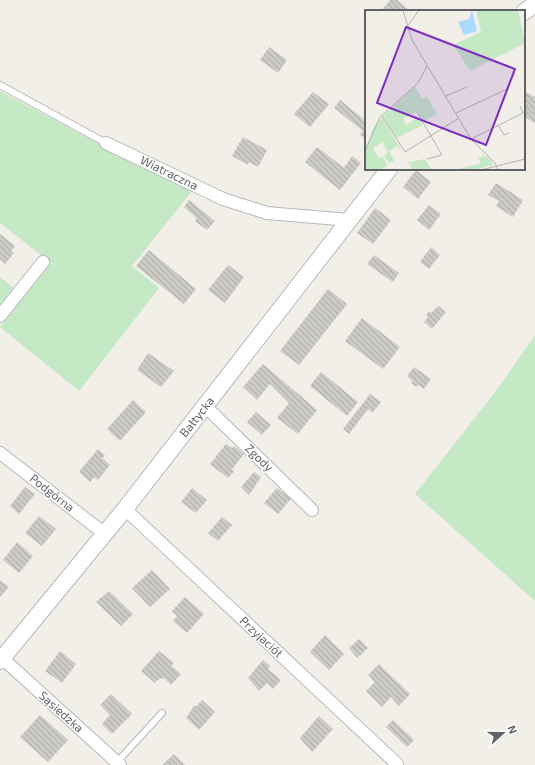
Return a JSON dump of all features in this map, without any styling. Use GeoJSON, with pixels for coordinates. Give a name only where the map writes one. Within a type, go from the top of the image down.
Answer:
{"type":"FeatureCollection","features":[{"type":"Feature","properties":{"kind":"street"},"geometry":{"type":"LineString","coordinates":[[525,11],[535,4]]}},
{"type":"Feature","properties":{"kind":"street","name":"Wiatraczna"},"geometry":{"type":"LineString","coordinates":[[106,143],[223,200],[267,213],[350,220]]}},
{"type":"Feature","properties":{"kind":"street","name":"Bałtycka"},"geometry":{"type":"LineString","coordinates":[[1,659],[125,509],[388,170]]}},
{"type":"Feature","properties":{"kind":"street"},"geometry":{"type":"LineString","coordinates":[[0,316],[43,262]]}},
{"type":"Feature","properties":{"kind":"street","name":"Zgody"},"geometry":{"type":"LineString","coordinates":[[205,406],[312,510]]}},
{"type":"Feature","properties":{"kind":"street","name":"Podgórna"},"geometry":{"type":"LineString","coordinates":[[0,453],[105,534]]}},
{"type":"Feature","properties":{"kind":"street","name":"Przyjaciół"},"geometry":{"type":"LineString","coordinates":[[125,509],[397,764]]}},
{"type":"Feature","properties":{"kind":"street","name":"Sąsiedzka"},"geometry":{"type":"LineString","coordinates":[[1,659],[118,764]]}},
{"type":"Feature","properties":{"kind":"lane","name":"Wiatraczna"},"geometry":{"type":"LineString","coordinates":[[0,85],[106,143]]}},
{"type":"Feature","properties":{"kind":"lane"},"geometry":{"type":"LineString","coordinates":[[118,764],[162,713]]}},
{"type":"Feature","properties":{"kind":"green space"},"geometry":{"type":"Polygon","coordinates":[[[0,91],[103,146],[192,191],[132,266],[159,288],[79,391],[0,327],[51,263],[0,223],[0,91]]]}},
{"type":"Feature","properties":{"kind":"green space"},"geometry":{"type":"Polygon","coordinates":[[[0,277],[14,288],[0,305],[0,277]]]}},
{"type":"Feature","properties":{"kind":"green space"},"geometry":{"type":"Polygon","coordinates":[[[535,335],[535,601],[415,494],[496,391],[535,335]]]}},
{"type":"Feature","properties":{"kind":"building"},"geometry":{"type":"Polygon","coordinates":[[[390,0],[397,0],[408,9],[407,10],[382,10],[390,0]]]}},
{"type":"Feature","properties":{"kind":"building"},"geometry":{"type":"Polygon","coordinates":[[[269,47],[287,60],[278,73],[260,60],[269,47]]]}},
{"type":"Feature","properties":{"kind":"building"},"geometry":{"type":"Polygon","coordinates":[[[313,92],[329,104],[310,127],[294,114],[313,92]]]}},
{"type":"Feature","properties":{"kind":"building"},"geometry":{"type":"Polygon","coordinates":[[[525,92],[535,97],[535,123],[525,118],[525,92]]]}},
{"type":"Feature","properties":{"kind":"building"},"geometry":{"type":"Polygon","coordinates":[[[340,100],[365,120],[365,138],[360,135],[363,131],[334,108],[340,100]]]}},
{"type":"Feature","properties":{"kind":"building"},"geometry":{"type":"Polygon","coordinates":[[[243,137],[267,150],[258,167],[249,162],[248,165],[232,156],[243,137]]]}},
{"type":"Feature","properties":{"kind":"building"},"geometry":{"type":"Polygon","coordinates":[[[317,147],[344,168],[352,156],[361,163],[340,190],[305,162],[317,147]]]}},
{"type":"Feature","properties":{"kind":"building"},"geometry":{"type":"Polygon","coordinates":[[[416,170],[431,182],[418,199],[403,187],[416,170]]]}},
{"type":"Feature","properties":{"kind":"building"},"geometry":{"type":"Polygon","coordinates":[[[496,183],[523,200],[513,217],[496,206],[499,201],[488,195],[496,183]]]}},
{"type":"Feature","properties":{"kind":"building"},"geometry":{"type":"Polygon","coordinates":[[[189,200],[215,221],[207,230],[195,221],[197,218],[184,207],[189,200]]]}},
{"type":"Feature","properties":{"kind":"building"},"geometry":{"type":"Polygon","coordinates":[[[429,205],[441,214],[429,230],[417,220],[429,205]]]}},
{"type":"Feature","properties":{"kind":"building"},"geometry":{"type":"Polygon","coordinates":[[[375,208],[391,220],[373,244],[357,233],[375,208]]]}},
{"type":"Feature","properties":{"kind":"building"},"geometry":{"type":"Polygon","coordinates":[[[0,234],[15,246],[11,251],[14,253],[5,264],[0,259],[0,234]]]}},
{"type":"Feature","properties":{"kind":"building"},"geometry":{"type":"Polygon","coordinates":[[[431,247],[440,255],[429,269],[420,262],[431,247]]]}},
{"type":"Feature","properties":{"kind":"building"},"geometry":{"type":"Polygon","coordinates":[[[149,250],[196,289],[184,304],[136,266],[149,250]]]}},
{"type":"Feature","properties":{"kind":"building"},"geometry":{"type":"Polygon","coordinates":[[[374,255],[399,273],[393,282],[367,264],[374,255]]]}},
{"type":"Feature","properties":{"kind":"building"},"geometry":{"type":"Polygon","coordinates":[[[228,265],[244,277],[225,303],[208,290],[228,265]]]}},
{"type":"Feature","properties":{"kind":"building"},"geometry":{"type":"Polygon","coordinates":[[[328,289],[347,304],[299,365],[280,351],[328,289]]]}},
{"type":"Feature","properties":{"kind":"building"},"geometry":{"type":"Polygon","coordinates":[[[438,306],[446,312],[432,329],[424,322],[428,317],[426,315],[429,311],[431,313],[438,306]]]}},
{"type":"Feature","properties":{"kind":"building"},"geometry":{"type":"Polygon","coordinates":[[[362,318],[400,347],[383,369],[345,341],[362,318]]]}},
{"type":"Feature","properties":{"kind":"building"},"geometry":{"type":"Polygon","coordinates":[[[148,353],[174,371],[161,387],[137,370],[148,353]]]}},
{"type":"Feature","properties":{"kind":"building"},"geometry":{"type":"Polygon","coordinates":[[[263,364],[317,410],[298,434],[277,418],[289,403],[270,384],[257,400],[243,387],[263,364]]]}},
{"type":"Feature","properties":{"kind":"building"},"geometry":{"type":"Polygon","coordinates":[[[414,367],[431,379],[424,389],[418,385],[416,387],[411,383],[413,381],[407,376],[414,367]]]}},
{"type":"Feature","properties":{"kind":"building"},"geometry":{"type":"Polygon","coordinates":[[[321,372],[358,402],[347,416],[310,386],[321,372]]]}},
{"type":"Feature","properties":{"kind":"building"},"geometry":{"type":"Polygon","coordinates":[[[370,394],[381,402],[372,413],[368,409],[349,434],[343,429],[370,394]]]}},
{"type":"Feature","properties":{"kind":"building"},"geometry":{"type":"Polygon","coordinates":[[[133,400],[146,412],[120,441],[107,429],[133,400]]]}},
{"type":"Feature","properties":{"kind":"building"},"geometry":{"type":"Polygon","coordinates":[[[256,412],[271,425],[262,435],[247,422],[256,412]]]}},
{"type":"Feature","properties":{"kind":"building"},"geometry":{"type":"Polygon","coordinates":[[[226,444],[232,448],[234,446],[244,454],[232,469],[234,471],[228,478],[210,464],[226,444]]]}},
{"type":"Feature","properties":{"kind":"building"},"geometry":{"type":"Polygon","coordinates":[[[98,449],[105,455],[102,458],[110,465],[98,480],[94,477],[90,482],[79,472],[98,449]]]}},
{"type":"Feature","properties":{"kind":"building"},"geometry":{"type":"Polygon","coordinates":[[[254,472],[261,477],[249,495],[241,487],[254,472]]]}},
{"type":"Feature","properties":{"kind":"building"},"geometry":{"type":"Polygon","coordinates":[[[25,487],[35,494],[19,514],[10,506],[25,487]]]}},
{"type":"Feature","properties":{"kind":"building"},"geometry":{"type":"Polygon","coordinates":[[[192,488],[207,500],[196,513],[181,502],[192,488]]]}},
{"type":"Feature","properties":{"kind":"building"},"geometry":{"type":"Polygon","coordinates":[[[277,488],[291,499],[278,514],[264,503],[277,488]]]}},
{"type":"Feature","properties":{"kind":"building"},"geometry":{"type":"Polygon","coordinates":[[[39,516],[56,529],[42,546],[25,533],[39,516]]]}},
{"type":"Feature","properties":{"kind":"building"},"geometry":{"type":"Polygon","coordinates":[[[222,517],[232,525],[218,541],[208,533],[222,517]]]}},
{"type":"Feature","properties":{"kind":"building"},"geometry":{"type":"Polygon","coordinates":[[[17,542],[33,556],[19,573],[3,560],[17,542]]]}},
{"type":"Feature","properties":{"kind":"building"},"geometry":{"type":"Polygon","coordinates":[[[152,570],[170,589],[150,607],[132,588],[152,570]]]}},
{"type":"Feature","properties":{"kind":"building"},"geometry":{"type":"Polygon","coordinates":[[[0,580],[9,587],[0,597],[0,580]]]}},
{"type":"Feature","properties":{"kind":"building"},"geometry":{"type":"Polygon","coordinates":[[[109,591],[133,614],[121,626],[96,602],[109,591]]]}},
{"type":"Feature","properties":{"kind":"building"},"geometry":{"type":"Polygon","coordinates":[[[185,597],[204,614],[187,633],[173,621],[177,616],[172,611],[185,597]]]}},
{"type":"Feature","properties":{"kind":"building"},"geometry":{"type":"Polygon","coordinates":[[[325,635],[344,654],[329,670],[310,652],[325,635]]]}},
{"type":"Feature","properties":{"kind":"building"},"geometry":{"type":"Polygon","coordinates":[[[359,639],[368,648],[357,658],[349,648],[359,639]]]}},
{"type":"Feature","properties":{"kind":"building"},"geometry":{"type":"Polygon","coordinates":[[[60,651],[76,664],[62,683],[45,671],[60,651]]]}},
{"type":"Feature","properties":{"kind":"building"},"geometry":{"type":"Polygon","coordinates":[[[159,651],[174,663],[171,666],[181,674],[171,685],[164,678],[159,679],[155,683],[141,671],[159,651]]]}},
{"type":"Feature","properties":{"kind":"building"},"geometry":{"type":"Polygon","coordinates":[[[263,660],[270,666],[268,669],[281,680],[273,689],[267,683],[259,691],[248,678],[263,660]]]}},
{"type":"Feature","properties":{"kind":"building"},"geometry":{"type":"Polygon","coordinates":[[[379,664],[410,694],[399,706],[391,697],[382,707],[366,691],[375,682],[368,675],[379,664]]]}},
{"type":"Feature","properties":{"kind":"building"},"geometry":{"type":"Polygon","coordinates":[[[111,694],[132,714],[112,734],[102,724],[110,715],[100,705],[111,694]]]}},
{"type":"Feature","properties":{"kind":"building"},"geometry":{"type":"Polygon","coordinates":[[[202,700],[215,712],[199,730],[186,718],[194,706],[197,706],[202,700]]]}},
{"type":"Feature","properties":{"kind":"building"},"geometry":{"type":"Polygon","coordinates":[[[40,715],[68,740],[48,762],[20,737],[40,715]]]}},
{"type":"Feature","properties":{"kind":"building"},"geometry":{"type":"Polygon","coordinates":[[[319,716],[333,729],[312,752],[300,738],[319,716]]]}},
{"type":"Feature","properties":{"kind":"building"},"geometry":{"type":"Polygon","coordinates":[[[393,720],[414,740],[407,747],[386,727],[393,720]]]}},
{"type":"Feature","properties":{"kind":"building"},"geometry":{"type":"Polygon","coordinates":[[[174,754],[185,765],[162,765],[174,754]]]}}]}
